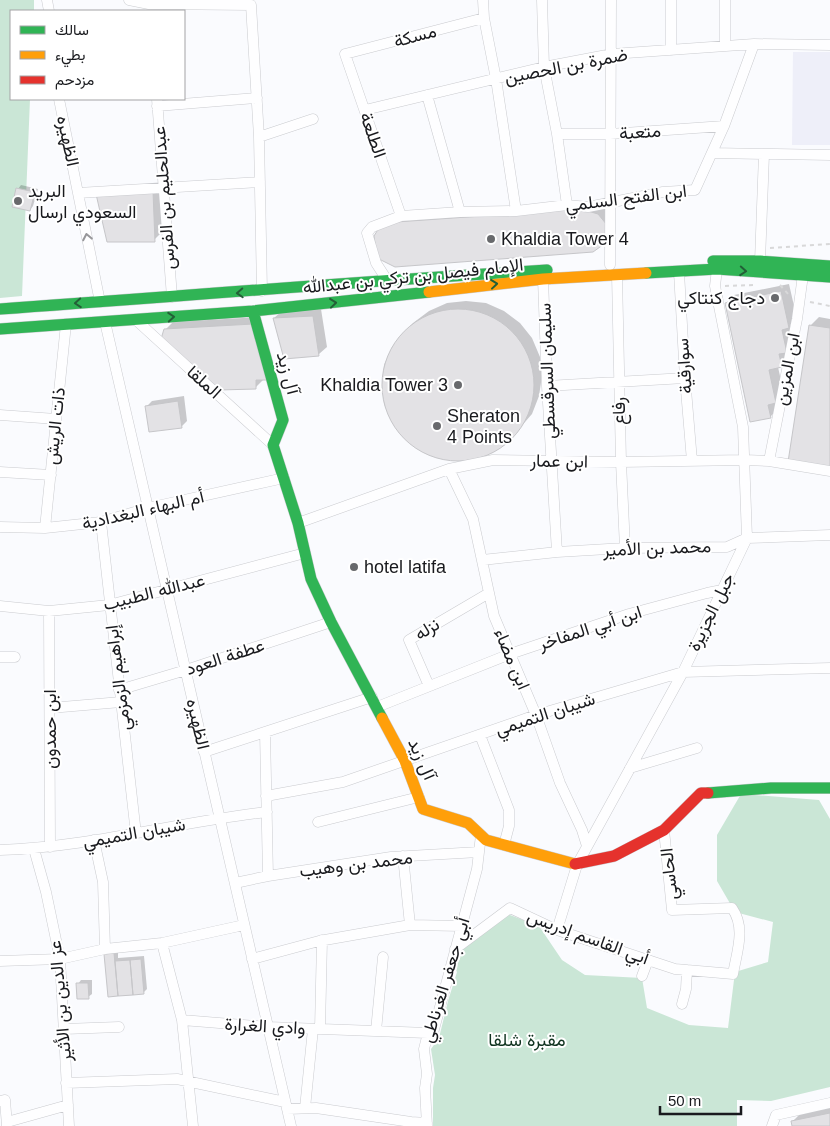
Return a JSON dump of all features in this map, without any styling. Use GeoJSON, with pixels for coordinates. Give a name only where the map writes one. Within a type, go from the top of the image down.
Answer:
{"type":"FeatureCollection","features":[{"type":"Feature","properties":{"kind":"main road","name":"الإمام فيصل بن تركي بن عبدالله"},"geometry":{"type":"LineString","coordinates":[[0,329],[253,312],[760,255],[830,266]]}},
{"type":"Feature","properties":{"kind":"main road","name":"الإمام فيصل بن تركي بن عبدالله"},"geometry":{"type":"LineString","coordinates":[[0,308],[262,292],[387,280],[614,270],[679,272],[717,269],[830,277]]}},
{"type":"Feature","properties":{"kind":"main road","name":"آل زيد"},"geometry":{"type":"LineString","coordinates":[[253,312],[283,420],[273,445],[298,523],[312,579],[330,622],[405,761],[423,809],[468,822],[486,840],[577,865],[614,856],[664,830],[701,793],[772,788],[830,788]]}},
{"type":"Feature","properties":{"kind":"street"},"geometry":{"type":"LineString","coordinates":[[134,0],[149,7],[251,5],[259,137],[262,292]]}},
{"type":"Feature","properties":{"kind":"street"},"geometry":{"type":"LineString","coordinates":[[482,0],[516,211]]}},
{"type":"Feature","properties":{"kind":"street"},"geometry":{"type":"LineString","coordinates":[[542,0],[544,67],[557,134],[567,205]]}},
{"type":"Feature","properties":{"kind":"street","name":"رفاع"},"geometry":{"type":"LineString","coordinates":[[611,0],[612,54],[609,201],[614,270],[625,548]]}},
{"type":"Feature","properties":{"kind":"street"},"geometry":{"type":"LineString","coordinates":[[671,0],[671,50]]}},
{"type":"Feature","properties":{"kind":"street"},"geometry":{"type":"LineString","coordinates":[[725,0],[725,46]]}},
{"type":"Feature","properties":{"kind":"street","name":"مسكة"},"geometry":{"type":"LineString","coordinates":[[345,54],[484,18]]}},
{"type":"Feature","properties":{"kind":"street","name":"ضمرة بن الحصين"},"geometry":{"type":"LineString","coordinates":[[365,110],[544,67],[612,54],[754,44],[830,45]]}},
{"type":"Feature","properties":{"kind":"street","name":"ابن الفتح السلمي"},"geometry":{"type":"LineString","coordinates":[[387,280],[376,263],[367,233],[372,227],[400,216],[516,211],[567,205],[588,207],[609,201],[662,192],[695,190],[724,126],[754,44]]}},
{"type":"Feature","properties":{"kind":"street","name":"الطلعة"},"geometry":{"type":"LineString","coordinates":[[345,54],[400,216]]}},
{"type":"Feature","properties":{"kind":"street"},"geometry":{"type":"LineString","coordinates":[[428,96],[460,212]]}},
{"type":"Feature","properties":{"kind":"street"},"geometry":{"type":"LineString","coordinates":[[157,102],[257,98]]}},
{"type":"Feature","properties":{"kind":"street","name":"الظهيره"},"geometry":{"type":"LineString","coordinates":[[59,100],[100,302]]}},
{"type":"Feature","properties":{"kind":"street","name":"عبدالحليم بن الفرس"},"geometry":{"type":"LineString","coordinates":[[157,102],[172,297]]}},
{"type":"Feature","properties":{"kind":"street"},"geometry":{"type":"LineString","coordinates":[[259,137],[313,119]]}},
{"type":"Feature","properties":{"kind":"street","name":"متعبة"},"geometry":{"type":"LineString","coordinates":[[557,134],[610,134],[724,126]]}},
{"type":"Feature","properties":{"kind":"street"},"geometry":{"type":"LineString","coordinates":[[712,153],[830,154]]}},
{"type":"Feature","properties":{"kind":"street"},"geometry":{"type":"LineString","coordinates":[[760,255],[764,154]]}},
{"type":"Feature","properties":{"kind":"street"},"geometry":{"type":"LineString","coordinates":[[78,193],[260,182]]}},
{"type":"Feature","properties":{"kind":"street","name":"جبل الجزيرة"},"geometry":{"type":"LineString","coordinates":[[556,930],[577,865],[683,672],[747,538],[743,426],[715,286],[717,269]]}},
{"type":"Feature","properties":{"kind":"street","name":"سوارقية"},"geometry":{"type":"LineString","coordinates":[[679,272],[692,460]]}},
{"type":"Feature","properties":{"kind":"street","name":"ابن المزين"},"geometry":{"type":"LineString","coordinates":[[769,461],[797,319],[803,276]]}},
{"type":"Feature","properties":{"kind":"street","name":"سليمان السرقسطي"},"geometry":{"type":"LineString","coordinates":[[543,279],[557,552]]}},
{"type":"Feature","properties":{"kind":"street","name":"الملقا"},"geometry":{"type":"LineString","coordinates":[[136,320],[273,445]]}},
{"type":"Feature","properties":{"kind":"street","name":"الظهيره"},"geometry":{"type":"LineString","coordinates":[[105,322],[291,1126]]}},
{"type":"Feature","properties":{"kind":"street","name":"ذات الريش"},"geometry":{"type":"LineString","coordinates":[[45,528],[66,324]]}},
{"type":"Feature","properties":{"kind":"street"},"geometry":{"type":"LineString","coordinates":[[547,386],[685,378]]}},
{"type":"Feature","properties":{"kind":"street"},"geometry":{"type":"LineString","coordinates":[[0,415],[56,419]]}},
{"type":"Feature","properties":{"kind":"street","name":"ابن عمار"},"geometry":{"type":"LineString","coordinates":[[298,523],[449,469],[493,460],[621,462],[745,460],[769,461],[830,471]]}},
{"type":"Feature","properties":{"kind":"street","name":"ابن مضاء"},"geometry":{"type":"LineString","coordinates":[[449,469],[473,519],[494,616],[536,715],[560,783],[582,830],[587,846]]}},
{"type":"Feature","properties":{"kind":"street"},"geometry":{"type":"LineString","coordinates":[[0,472],[51,475]]}},
{"type":"Feature","properties":{"kind":"street","name":"أم البهاء البغدادية"},"geometry":{"type":"LineString","coordinates":[[0,527],[45,528],[101,522],[148,508],[284,478]]}},
{"type":"Feature","properties":{"kind":"street","name":"إبراهيم الزمزمي"},"geometry":{"type":"LineString","coordinates":[[101,522],[136,834]]}},
{"type":"Feature","properties":{"kind":"street","name":"محمد بن الأمير"},"geometry":{"type":"LineString","coordinates":[[482,560],[557,552],[625,548],[727,547],[747,538],[830,535]]}},
{"type":"Feature","properties":{"kind":"street","name":"عبدالله الطبيب"},"geometry":{"type":"LineString","coordinates":[[0,606],[49,611],[110,605],[305,554]]}},
{"type":"Feature","properties":{"kind":"street","name":"ابن أبي المفاخر"},"geometry":{"type":"LineString","coordinates":[[204,752],[265,732],[429,686],[510,654],[629,614],[707,592],[722,590]]}},
{"type":"Feature","properties":{"kind":"street","name":"نزله"},"geometry":{"type":"LineString","coordinates":[[429,686],[409,640],[489,593]]}},
{"type":"Feature","properties":{"kind":"street","name":"ابن حمدون"},"geometry":{"type":"LineString","coordinates":[[49,611],[50,847]]}},
{"type":"Feature","properties":{"kind":"street","name":"عطفة العود"},"geometry":{"type":"LineString","coordinates":[[119,690],[186,670],[330,622]]}},
{"type":"Feature","properties":{"kind":"street"},"geometry":{"type":"LineString","coordinates":[[0,657],[15,657]]}},
{"type":"Feature","properties":{"kind":"street","name":"شيبان التميمي"},"geometry":{"type":"LineString","coordinates":[[266,796],[343,782],[536,715],[683,672],[830,668]]}},
{"type":"Feature","properties":{"kind":"street"},"geometry":{"type":"LineString","coordinates":[[50,708],[122,702]]}},
{"type":"Feature","properties":{"kind":"street"},"geometry":{"type":"LineString","coordinates":[[265,732],[268,876]]}},
{"type":"Feature","properties":{"kind":"street"},"geometry":{"type":"LineString","coordinates":[[480,735],[509,810],[509,826],[504,845]]}},
{"type":"Feature","properties":{"kind":"street"},"geometry":{"type":"LineString","coordinates":[[630,768],[697,748]]}},
{"type":"Feature","properties":{"kind":"street"},"geometry":{"type":"LineString","coordinates":[[318,822],[419,797]]}},
{"type":"Feature","properties":{"kind":"street","name":"شيبان التميمي"},"geometry":{"type":"LineString","coordinates":[[0,850],[50,847],[136,834],[219,817],[267,812]]}},
{"type":"Feature","properties":{"kind":"street","name":"الحاسي"},"geometry":{"type":"LineString","coordinates":[[664,830],[672,910],[732,908],[737,916],[741,930],[733,974]]}},
{"type":"Feature","properties":{"kind":"street","name":"أبي جعفر الغرناطي"},"geometry":{"type":"LineString","coordinates":[[427,1124],[425,1088],[427,1074],[424,1049],[428,1033],[433,1033],[478,869],[481,836]]}},
{"type":"Feature","properties":{"kind":"street"},"geometry":{"type":"LineString","coordinates":[[94,840],[103,882],[106,950]]}},
{"type":"Feature","properties":{"kind":"street","name":"عز الدين بن الأثير"},"geometry":{"type":"LineString","coordinates":[[34,849],[46,892],[60,959],[69,1126]]}},
{"type":"Feature","properties":{"kind":"street","name":"محمد بن وهيب"},"geometry":{"type":"LineString","coordinates":[[234,883],[268,876],[403,856],[479,852]]}},
{"type":"Feature","properties":{"kind":"street"},"geometry":{"type":"LineString","coordinates":[[403,856],[410,925]]}},
{"type":"Feature","properties":{"kind":"street","name":"أبي القاسم إدريس"},"geometry":{"type":"LineString","coordinates":[[455,949],[510,908],[556,930],[674,968],[733,974]]}},
{"type":"Feature","properties":{"kind":"street"},"geometry":{"type":"LineString","coordinates":[[0,961],[60,959],[106,950],[162,943],[244,925]]}},
{"type":"Feature","properties":{"kind":"street"},"geometry":{"type":"LineString","coordinates":[[252,959],[322,940],[410,925],[462,926]]}},
{"type":"Feature","properties":{"kind":"street"},"geometry":{"type":"LineString","coordinates":[[305,1108],[316,1029],[322,940]]}},
{"type":"Feature","properties":{"kind":"street"},"geometry":{"type":"LineString","coordinates":[[162,943],[182,1020],[193,1126]]}},
{"type":"Feature","properties":{"kind":"street"},"geometry":{"type":"LineString","coordinates":[[376,1031],[383,957]]}},
{"type":"Feature","properties":{"kind":"street"},"geometry":{"type":"LineString","coordinates":[[642,976],[648,960]]}},
{"type":"Feature","properties":{"kind":"street"},"geometry":{"type":"LineString","coordinates":[[682,1004],[686,989],[687,970]]}},
{"type":"Feature","properties":{"kind":"street","name":"وادي الغرارة"},"geometry":{"type":"LineString","coordinates":[[182,1020],[268,1027],[428,1033]]}},
{"type":"Feature","properties":{"kind":"street"},"geometry":{"type":"LineString","coordinates":[[64,1029],[119,1027]]}},
{"type":"Feature","properties":{"kind":"street"},"geometry":{"type":"LineString","coordinates":[[66,1083],[178,1079],[286,1105],[316,1108],[411,1124],[427,1124]]}},
{"type":"Feature","properties":{"kind":"street"},"geometry":{"type":"LineString","coordinates":[[2,1100],[7,1124],[68,1105]]}},
{"type":"Feature","properties":{"kind":"street"},"geometry":{"type":"LineString","coordinates":[[772,1126],[776,1115],[830,1103]]}},
{"type":"Feature","properties":{"kind":"path"},"geometry":{"type":"LineString","coordinates":[[760,255],[830,244]]}},
{"type":"Feature","properties":{"kind":"path"},"geometry":{"type":"LineString","coordinates":[[715,286],[762,285]]}},
{"type":"Feature","properties":{"kind":"path"},"geometry":{"type":"LineString","coordinates":[[780,285],[792,298]]}},
{"type":"Feature","properties":{"kind":"shaded area"},"geometry":{"type":"Polygon","coordinates":[[[793,52],[830,52],[830,145],[792,145],[793,52]]]}},
{"type":"Feature","properties":{"kind":"green space"},"geometry":{"type":"Polygon","coordinates":[[[0,0],[34,0],[34,10],[10,10],[10,100],[30,100],[22,296],[0,298],[0,0]]]}},
{"type":"Feature","properties":{"kind":"green space","name":"مقبرة شلقا"},"geometry":{"type":"Polygon","coordinates":[[[741,794],[819,800],[830,819],[830,1087],[771,1101],[737,1100],[737,1126],[433,1126],[435,1075],[431,1049],[439,1038],[457,972],[453,965],[464,944],[476,940],[505,913],[539,926],[562,960],[585,975],[642,978],[647,1008],[689,1025],[728,1028],[735,972],[768,962],[773,922],[735,912],[717,881],[717,835],[741,794]]]}},
{"type":"Feature","properties":{"kind":"building"},"geometry":{"type":"Polygon","coordinates":[[[16,188],[35,192],[30,211],[12,207],[16,188]]]}},
{"type":"Feature","properties":{"kind":"building"},"geometry":{"type":"Polygon","coordinates":[[[153,191],[155,242],[107,242],[96,194],[153,191]]]}},
{"type":"Feature","properties":{"kind":"building","name":"Khaldia Tower 4"},"geometry":{"type":"Polygon","coordinates":[[[581,209],[598,214],[607,225],[607,242],[593,252],[395,267],[377,258],[374,236],[382,223],[581,209]]]}},
{"type":"Feature","properties":{"kind":"building"},"geometry":{"type":"Polygon","coordinates":[[[781,291],[789,328],[782,330],[787,353],[779,354],[782,367],[769,370],[776,403],[768,405],[771,418],[750,422],[725,303],[781,291]]]}},
{"type":"Feature","properties":{"kind":"building","name":"Khaldia Tower 3"},"geometry":{"type":"Polygon","coordinates":[[[458,309],[473,310],[487,314],[512,331],[529,356],[533,370],[533,400],[529,414],[512,439],[487,456],[473,460],[458,461],[443,460],[429,456],[404,439],[387,414],[383,400],[382,385],[383,370],[387,356],[404,331],[429,314],[443,310],[458,309]]]}},
{"type":"Feature","properties":{"kind":"building"},"geometry":{"type":"Polygon","coordinates":[[[313,316],[319,356],[284,359],[273,318],[313,316]]]}},
{"type":"Feature","properties":{"kind":"building"},"geometry":{"type":"Polygon","coordinates":[[[253,324],[269,380],[256,380],[256,389],[219,390],[161,339],[164,329],[253,324]]]}},
{"type":"Feature","properties":{"kind":"building"},"geometry":{"type":"Polygon","coordinates":[[[809,325],[830,328],[830,469],[788,462],[809,325]]]}},
{"type":"Feature","properties":{"kind":"building"},"geometry":{"type":"Polygon","coordinates":[[[178,401],[182,428],[149,432],[145,406],[178,401]]]}},
{"type":"Feature","properties":{"kind":"building"},"geometry":{"type":"Polygon","coordinates":[[[114,953],[118,996],[108,997],[104,954],[114,953]]]}},
{"type":"Feature","properties":{"kind":"building"},"geometry":{"type":"Polygon","coordinates":[[[141,959],[144,994],[133,995],[130,960],[141,959]]]}},
{"type":"Feature","properties":{"kind":"building"},"geometry":{"type":"Polygon","coordinates":[[[130,960],[133,995],[118,996],[115,961],[130,960]]]}},
{"type":"Feature","properties":{"kind":"building"},"geometry":{"type":"Polygon","coordinates":[[[76,983],[88,983],[89,999],[77,999],[76,983]]]}},
{"type":"Feature","properties":{"kind":"building"},"geometry":{"type":"Polygon","coordinates":[[[830,1113],[830,1126],[792,1126],[791,1121],[830,1113]]]}},
{"type":"Feature","properties":{"kind":"traffic: fast"},"geometry":{"type":"LineString","coordinates":[[713,261],[760,261],[830,266]]}},
{"type":"Feature","properties":{"kind":"traffic: fast"},"geometry":{"type":"LineString","coordinates":[[646,273],[717,269],[830,277]]}},
{"type":"Feature","properties":{"kind":"traffic: fast"},"geometry":{"type":"LineString","coordinates":[[0,309],[547,270]]}},
{"type":"Feature","properties":{"kind":"traffic: fast"},"geometry":{"type":"LineString","coordinates":[[0,329],[253,311],[429,292]]}},
{"type":"Feature","properties":{"kind":"traffic: fast"},"geometry":{"type":"LineString","coordinates":[[253,311],[283,420],[273,445],[298,523],[311,579],[331,622],[382,718]]}},
{"type":"Feature","properties":{"kind":"traffic: fast"},"geometry":{"type":"LineString","coordinates":[[708,793],[771,788],[830,788]]}},
{"type":"Feature","properties":{"kind":"traffic: slow"},"geometry":{"type":"LineString","coordinates":[[429,292],[543,279],[646,273]]}},
{"type":"Feature","properties":{"kind":"traffic: slow"},"geometry":{"type":"LineString","coordinates":[[382,718],[405,761],[423,809],[468,823],[486,840],[575,864]]}},
{"type":"Feature","properties":{"kind":"traffic: jam"},"geometry":{"type":"LineString","coordinates":[[575,864],[614,856],[664,830],[701,793],[708,793]]}},
{"type":"Feature","properties":{"kind":"place","name":"البريد السعودي ارسال"},"geometry":{"type":"Point","coordinates":[18,201]}},
{"type":"Feature","properties":{"kind":"place","name":"Khaldia Tower 4"},"geometry":{"type":"Point","coordinates":[491,239]}},
{"type":"Feature","properties":{"kind":"place","name":"دجاج كنتاكي"},"geometry":{"type":"Point","coordinates":[775,298]}},
{"type":"Feature","properties":{"kind":"place","name":"Khaldia Tower 3"},"geometry":{"type":"Point","coordinates":[458,385]}},
{"type":"Feature","properties":{"kind":"place","name":"Sheraton 4 Points"},"geometry":{"type":"Point","coordinates":[437,426]}},
{"type":"Feature","properties":{"kind":"place","name":"hotel latifa"},"geometry":{"type":"Point","coordinates":[354,567]}}]}
